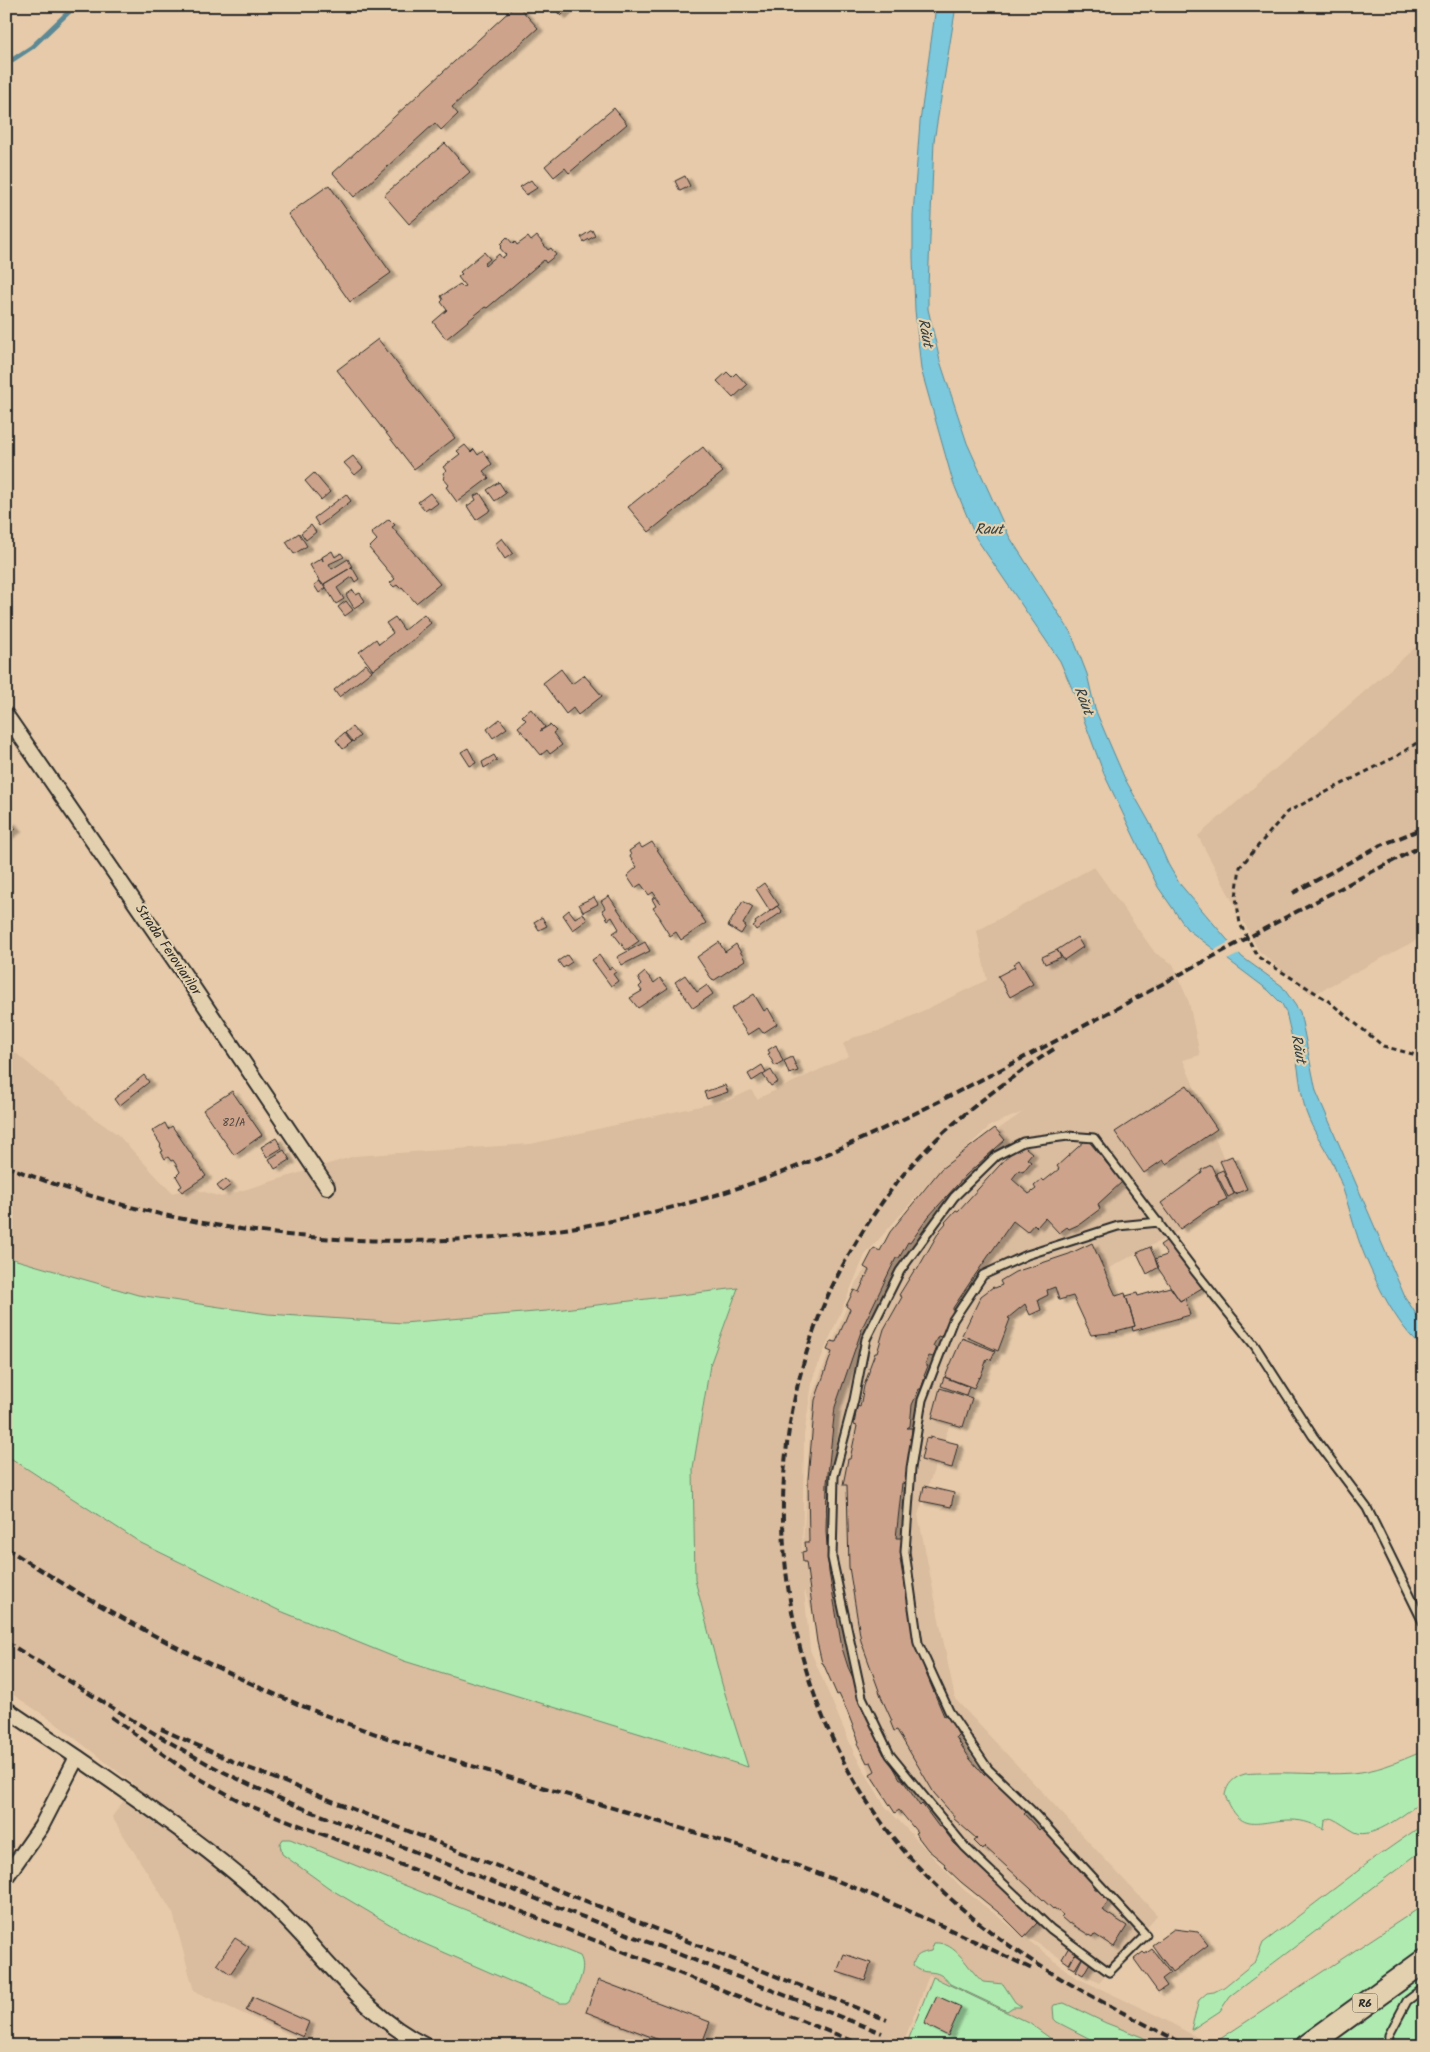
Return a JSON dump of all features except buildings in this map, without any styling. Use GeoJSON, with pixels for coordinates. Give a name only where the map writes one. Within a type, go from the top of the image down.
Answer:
{"type":"FeatureCollection","features":[{"type":"Feature","properties":{"kind":"highway","name":"R6"},"geometry":{"type":"LineString","coordinates":[[1308,2046],[1424,1960]]}},
{"type":"Feature","properties":{"kind":"street","name":"Strada Feroviarilor"},"geometry":{"type":"LineString","coordinates":[[6,715],[327,1187]]}},
{"type":"Feature","properties":{"kind":"street"},"geometry":{"type":"LineString","coordinates":[[6,1709],[126,1791],[254,1889],[291,1924],[384,2020],[426,2046]]}},
{"type":"Feature","properties":{"kind":"street"},"geometry":{"type":"LineString","coordinates":[[6,1877],[41,1827],[77,1756]]}},
{"type":"Feature","properties":{"kind":"lane"},"geometry":{"type":"LineString","coordinates":[[1159,1222],[1118,1226],[1027,1255],[983,1275],[953,1320],[922,1400],[911,1468],[905,1552],[918,1644],[949,1711],[988,1769],[1031,1810],[1146,1935],[1109,1972],[1051,1929],[965,1847],[890,1755],[862,1697],[832,1558],[834,1476],[854,1400],[866,1339],[900,1271],[954,1197],[996,1156],[1023,1142],[1068,1136],[1094,1138],[1255,1346],[1313,1436],[1368,1508],[1424,1624]]}},
{"type":"Feature","properties":{"kind":"lane"},"geometry":{"type":"LineString","coordinates":[[1388,2046],[1389,2035],[1407,2001],[1424,1988]]}},
{"type":"Feature","properties":{"kind":"path"},"geometry":{"type":"LineString","coordinates":[[1424,738],[1397,756],[1287,812],[1259,842],[1240,867],[1236,897],[1240,924],[1258,957],[1327,1000],[1383,1046],[1416,1055],[1424,1055]]}},
{"type":"Feature","properties":{"kind":"shaded area"},"geometry":{"type":"Polygon","coordinates":[[[1424,640],[1424,936],[1312,995],[1259,951],[1198,836],[1424,640]]]}},
{"type":"Feature","properties":{"kind":"shaded area"},"geometry":{"type":"Polygon","coordinates":[[[1094,867],[1155,953],[1173,964],[1189,1003],[1200,1055],[1183,1060],[1240,1198],[980,1337],[918,1515],[955,1699],[1157,1915],[1099,1983],[1023,1934],[873,1781],[804,1589],[810,1650],[854,1753],[884,1805],[963,1889],[1075,1977],[1156,2015],[1213,2046],[1061,2046],[1029,2023],[929,1975],[902,2046],[314,2046],[194,1991],[173,1913],[112,1817],[135,1785],[53,1721],[6,1690],[6,1455],[141,1543],[278,1610],[747,1767],[722,1684],[695,1580],[693,1468],[710,1365],[738,1289],[547,1311],[403,1323],[268,1314],[138,1295],[17,1261],[6,1257],[6,1045],[92,1117],[117,1134],[172,1193],[191,1188],[221,1197],[355,1156],[531,1144],[732,1099],[751,1090],[757,1099],[849,1056],[843,1044],[852,1038],[883,1030],[987,980],[977,931],[1094,867]],[[1023,1112],[991,1125],[953,1161],[1023,1112]],[[932,1179],[865,1255],[813,1377],[804,1435],[802,1565],[812,1397],[856,1282],[932,1179]]]}},
{"type":"Feature","properties":{"kind":"green space"},"geometry":{"type":"Polygon","coordinates":[[[6,1257],[138,1295],[268,1314],[403,1323],[547,1311],[738,1288],[710,1365],[693,1468],[695,1580],[722,1684],[748,1767],[404,1661],[278,1610],[141,1543],[6,1455],[6,1257]]]}},
{"type":"Feature","properties":{"kind":"green space"},"geometry":{"type":"Polygon","coordinates":[[[1424,1751],[1424,1800],[1391,1823],[1363,1834],[1355,1832],[1331,1818],[1325,1821],[1324,1829],[1296,1820],[1260,1823],[1244,1821],[1231,1808],[1225,1795],[1227,1787],[1238,1777],[1245,1774],[1339,1774],[1369,1771],[1424,1751]]]}},
{"type":"Feature","properties":{"kind":"green space"},"geometry":{"type":"Polygon","coordinates":[[[1424,1824],[1424,1849],[1230,1996],[1220,2011],[1191,2030],[1199,2000],[1207,1993],[1224,1987],[1256,1961],[1263,1943],[1368,1863],[1424,1824]]]}},
{"type":"Feature","properties":{"kind":"green space"},"geometry":{"type":"Polygon","coordinates":[[[283,1839],[290,1839],[580,1956],[583,1967],[582,1973],[570,2001],[560,2003],[418,1941],[332,1890],[282,1854],[280,1844],[283,1839]]]}},
{"type":"Feature","properties":{"kind":"green space"},"geometry":{"type":"Polygon","coordinates":[[[1424,1905],[1424,2046],[1211,2045],[1424,1905]]]}},
{"type":"Feature","properties":{"kind":"green space"},"geometry":{"type":"Polygon","coordinates":[[[934,1943],[942,1944],[956,1951],[983,1982],[1003,1984],[1015,2002],[1022,2007],[1013,2007],[1007,2011],[950,1984],[940,1975],[918,1969],[913,1965],[915,1958],[922,1953],[931,1951],[934,1943]]]}},
{"type":"Feature","properties":{"kind":"green space"},"geometry":{"type":"Polygon","coordinates":[[[933,1977],[1029,2023],[1061,2046],[906,2046],[933,1977]]]}},
{"type":"Feature","properties":{"kind":"green space"},"geometry":{"type":"Polygon","coordinates":[[[1064,2003],[1106,2023],[1142,2037],[1156,2046],[1104,2046],[1054,2019],[1054,2005],[1064,2003]]]}},
{"type":"Feature","properties":{"kind":"water","name":"Raut"},"geometry":{"type":"Polygon","coordinates":[[[936,6],[956,6],[934,141],[928,309],[940,361],[967,443],[1009,536],[1071,633],[1087,674],[1095,709],[1109,742],[1125,779],[1151,825],[1168,864],[1179,883],[1242,957],[1282,986],[1300,1012],[1316,1091],[1405,1297],[1418,1317],[1424,1321],[1424,1348],[1414,1339],[1394,1313],[1363,1251],[1337,1173],[1306,1112],[1297,1061],[1286,1012],[1282,1004],[1268,990],[1187,929],[1158,887],[1104,774],[1060,661],[976,538],[953,482],[921,369],[915,310],[913,257],[913,215],[920,122],[936,6]]]}},
{"type":"Feature","properties":{"kind":"pier"},"geometry":{"type":"Polygon","coordinates":[[[1231,941],[1241,953],[1225,961],[1211,952],[1231,941]]]}},
{"type":"Feature","properties":{"kind":"waterway"},"geometry":{"type":"LineString","coordinates":[[6,64],[32,47],[75,6]]}},
{"type":"Feature","properties":{"kind":"railway"},"geometry":{"type":"LineString","coordinates":[[1293,893],[1379,846],[1424,828]]}},
{"type":"Feature","properties":{"kind":"railway"},"geometry":{"type":"LineString","coordinates":[[6,1166],[94,1197],[185,1219],[279,1234],[374,1240],[468,1239],[562,1229],[655,1212],[744,1186],[780,1173],[885,1128],[1071,1033],[1424,845]]}},
{"type":"Feature","properties":{"kind":"railway"},"geometry":{"type":"LineString","coordinates":[[1054,1049],[968,1111],[929,1146],[894,1186],[874,1214],[832,1287],[801,1372],[787,1446],[783,1520],[789,1594],[805,1667],[831,1737],[867,1802],[913,1861],[944,1892],[1008,1945],[1077,1988],[1188,2046]]}},
{"type":"Feature","properties":{"kind":"railway"},"geometry":{"type":"LineString","coordinates":[[6,1548],[80,1594],[156,1636],[233,1675],[312,1710],[485,1770],[775,1858],[841,1882],[905,1909],[1032,1969]]}},
{"type":"Feature","properties":{"kind":"railway"},"geometry":{"type":"LineString","coordinates":[[6,1642],[184,1750],[221,1771],[277,1797],[882,2033]]}},
{"type":"Feature","properties":{"kind":"railway"},"geometry":{"type":"LineString","coordinates":[[111,1717],[188,1772],[245,1804],[866,2046]]}},
{"type":"Feature","properties":{"kind":"railway"},"geometry":{"type":"LineString","coordinates":[[161,1729],[241,1765],[887,2020]]}},
{"type":"Feature","properties":{"kind":"water label","name":"Răut"},"geometry":{"type":"Point","coordinates":[925,333]}},
{"type":"Feature","properties":{"kind":"water label","name":"Răut"},"geometry":{"type":"Point","coordinates":[1083,701]}},
{"type":"Feature","properties":{"kind":"water label","name":"Răut"},"geometry":{"type":"Point","coordinates":[1298,1049]}}]}
